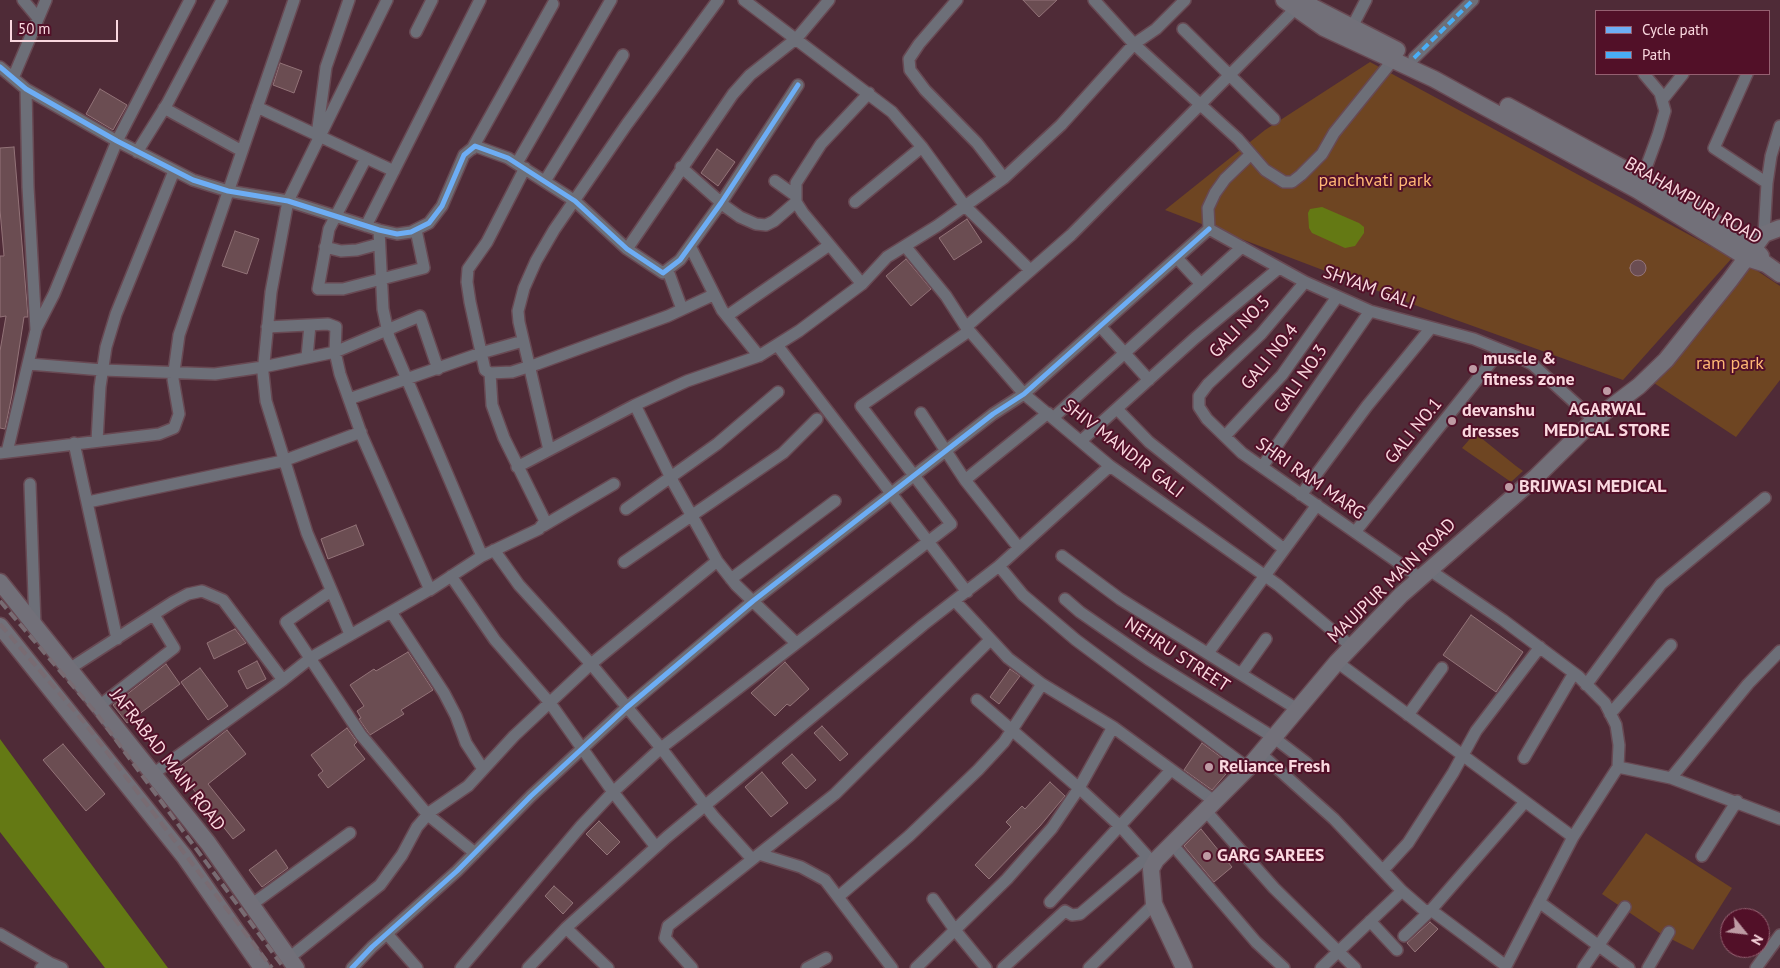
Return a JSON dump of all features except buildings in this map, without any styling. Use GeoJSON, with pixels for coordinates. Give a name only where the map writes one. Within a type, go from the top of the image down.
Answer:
{"type":"FeatureCollection","features":[{"type":"Feature","properties":{"kind":"street"},"geometry":{"type":"LineString","coordinates":[[23,0],[38,18]]}},
{"type":"Feature","properties":{"kind":"street"},"geometry":{"type":"LineString","coordinates":[[13,78],[46,0]]}},
{"type":"Feature","properties":{"kind":"street"},"geometry":{"type":"LineString","coordinates":[[36,330],[54,294],[117,141],[190,0]]}},
{"type":"Feature","properties":{"kind":"street"},"geometry":{"type":"LineString","coordinates":[[137,152],[164,108],[222,0]]}},
{"type":"Feature","properties":{"kind":"street"},"geometry":{"type":"LineString","coordinates":[[26,89],[28,187],[36,330],[29,364],[4,452],[159,434],[174,428],[179,414],[173,374],[179,335],[186,307],[294,0]]}},
{"type":"Feature","properties":{"kind":"street"},"geometry":{"type":"LineString","coordinates":[[319,136],[326,67],[349,0]]}},
{"type":"Feature","properties":{"kind":"street"},"geometry":{"type":"LineString","coordinates":[[350,634],[307,533],[266,401],[264,368],[271,292],[288,201],[387,0]]}},
{"type":"Feature","properties":{"kind":"street"},"geometry":{"type":"LineString","coordinates":[[416,32],[432,0]]}},
{"type":"Feature","properties":{"kind":"street"},"geometry":{"type":"LineString","coordinates":[[366,226],[480,0]]}},
{"type":"Feature","properties":{"kind":"street"},"geometry":{"type":"LineString","coordinates":[[611,0],[521,165],[490,237],[468,270],[467,282],[470,302],[485,370],[490,373],[501,374],[529,367],[682,309],[712,294]]}},
{"type":"Feature","properties":{"kind":"street"},"geometry":{"type":"LineString","coordinates":[[549,450],[523,341],[518,311],[524,288],[536,260],[575,201],[627,124],[718,0]]}},
{"type":"Feature","properties":{"kind":"street"},"geometry":{"type":"LineString","coordinates":[[744,0],[870,93],[892,112],[922,147],[965,206],[1030,270]]}},
{"type":"Feature","properties":{"kind":"street"},"geometry":{"type":"LineString","coordinates":[[627,249],[681,167],[733,94],[750,75],[797,38],[829,0]]}},
{"type":"Feature","properties":{"kind":"street"},"geometry":{"type":"LineString","coordinates":[[957,0],[919,44],[910,59],[910,70],[925,90],[977,143],[1004,178]]}},
{"type":"Feature","properties":{"kind":"street"},"geometry":{"type":"LineString","coordinates":[[1094,0],[1134,44],[1202,106],[1251,154],[1264,170],[1284,182],[1292,182],[1322,154],[1343,121],[1402,56],[1473,0]]}},
{"type":"Feature","properties":{"kind":"street"},"geometry":{"type":"LineString","coordinates":[[517,467],[635,405],[687,381],[759,356],[777,345],[862,284],[887,257],[1004,178],[1062,125],[1134,44],[1156,29],[1185,0]]}},
{"type":"Feature","properties":{"kind":"street"},"geometry":{"type":"LineString","coordinates":[[1352,27],[1366,0]]}},
{"type":"Feature","properties":{"kind":"street"},"geometry":{"type":"LineString","coordinates":[[460,968],[613,792],[661,748],[950,524],[861,406],[968,329],[1030,270],[1071,235],[1117,187],[1202,106],[1293,3]]}},
{"type":"Feature","properties":{"kind":"street","name":"BRAHAMPURI ROAD"},"geometry":{"type":"LineString","coordinates":[[1293,3],[1324,28],[1402,56]]}},
{"type":"Feature","properties":{"kind":"street","name":"BRAHAMPURI ROAD"},"geometry":{"type":"LineString","coordinates":[[1293,3],[1316,4],[1402,56],[1640,184],[1751,253],[1780,274]]}},
{"type":"Feature","properties":{"kind":"street"},"geometry":{"type":"LineString","coordinates":[[472,149],[553,4]]}},
{"type":"Feature","properties":{"kind":"street"},"geometry":{"type":"LineString","coordinates":[[1183,29],[1274,119]]}},
{"type":"Feature","properties":{"kind":"street"},"geometry":{"type":"LineString","coordinates":[[545,181],[623,56]]}},
{"type":"Feature","properties":{"kind":"street"},"geometry":{"type":"LineString","coordinates":[[0,67],[26,89],[174,172],[228,191],[288,201],[397,234],[416,230],[430,223],[442,206],[464,155],[476,146],[521,165],[575,201],[627,249],[662,273],[668,271],[690,246],[721,203],[798,85]]}},
{"type":"Feature","properties":{"kind":"street"},"geometry":{"type":"LineString","coordinates":[[1640,184],[1665,111],[1663,99],[1645,75]]}},
{"type":"Feature","properties":{"kind":"street"},"geometry":{"type":"LineString","coordinates":[[1663,99],[1682,75]]}},
{"type":"Feature","properties":{"kind":"street"},"geometry":{"type":"LineString","coordinates":[[1747,75],[1714,148],[1767,183]]}},
{"type":"Feature","properties":{"kind":"street"},"geometry":{"type":"LineString","coordinates":[[681,167],[721,203],[740,217],[756,224],[766,225],[774,221],[796,199],[796,183],[821,144],[870,93]]}},
{"type":"Feature","properties":{"kind":"street"},"geometry":{"type":"LineString","coordinates":[[257,107],[394,171]]}},
{"type":"Feature","properties":{"kind":"street"},"geometry":{"type":"LineString","coordinates":[[164,108],[242,151]]}},
{"type":"Feature","properties":{"kind":"street"},"geometry":{"type":"LineString","coordinates":[[1780,126],[1771,156],[1767,183],[1764,234],[1780,228]]}},
{"type":"Feature","properties":{"kind":"street"},"geometry":{"type":"LineString","coordinates":[[855,202],[922,147]]}},
{"type":"Feature","properties":{"kind":"street"},"geometry":{"type":"LineString","coordinates":[[352,968],[475,853],[531,796],[626,708],[753,601],[994,414],[1024,394],[1210,229],[1208,208],[1215,193],[1225,179],[1251,154]]}},
{"type":"Feature","properties":{"kind":"street"},"geometry":{"type":"LineString","coordinates":[[366,158],[335,216],[325,247],[318,289],[343,289],[424,268],[416,230]]}},
{"type":"Feature","properties":{"kind":"street"},"geometry":{"type":"LineString","coordinates":[[97,440],[102,370],[106,347],[116,314],[174,172]]}},
{"type":"Feature","properties":{"kind":"street"},"geometry":{"type":"LineString","coordinates":[[775,181],[796,199],[828,246],[862,284]]}},
{"type":"Feature","properties":{"kind":"street","name":"SHYAM GALI"},"geometry":{"type":"LineString","coordinates":[[1210,229],[1305,282],[1370,311],[1474,339],[1532,364],[1594,420]]}},
{"type":"Feature","properties":{"kind":"street"},"geometry":{"type":"LineString","coordinates":[[379,230],[381,280],[387,330],[406,381],[482,556]]}},
{"type":"Feature","properties":{"kind":"street","name":"MAUJPUR MAIN ROAD"},"geometry":{"type":"LineString","coordinates":[[1150,860],[1172,844],[1248,768],[1351,646],[1424,573],[1536,477],[1594,420],[1639,386],[1666,360],[1764,234]]}},
{"type":"Feature","properties":{"kind":"street"},"geometry":{"type":"LineString","coordinates":[[325,247],[341,251],[379,244]]}},
{"type":"Feature","properties":{"kind":"street"},"geometry":{"type":"LineString","coordinates":[[690,246],[712,294],[759,356]]}},
{"type":"Feature","properties":{"kind":"street"},"geometry":{"type":"LineString","coordinates":[[727,316],[828,246]]}},
{"type":"Feature","properties":{"kind":"street","name":"SHIV MANDIR GALI"},"geometry":{"type":"LineString","coordinates":[[904,246],[946,296],[968,329],[1024,394],[1082,440],[1110,466],[1264,575],[1351,646]]}},
{"type":"Feature","properties":{"kind":"street"},"geometry":{"type":"LineString","coordinates":[[965,480],[1051,415],[1125,354],[1242,247]]}},
{"type":"Feature","properties":{"kind":"street"},"geometry":{"type":"LineString","coordinates":[[1177,258],[1201,284]]}},
{"type":"Feature","properties":{"kind":"street"},"geometry":{"type":"LineString","coordinates":[[1082,440],[1279,268]]}},
{"type":"Feature","properties":{"kind":"street"},"geometry":{"type":"LineString","coordinates":[[668,271],[682,309]]}},
{"type":"Feature","properties":{"kind":"street","name":"GALI NO.5"},"geometry":{"type":"LineString","coordinates":[[1199,396],[1208,384],[1261,334],[1305,282]]}},
{"type":"Feature","properties":{"kind":"street","name":"GALI NO.4"},"geometry":{"type":"LineString","coordinates":[[1226,435],[1282,375],[1338,297]]}},
{"type":"Feature","properties":{"kind":"street","name":"GALI NO.3"},"geometry":{"type":"LineString","coordinates":[[1262,467],[1370,311]]}},
{"type":"Feature","properties":{"kind":"street"},"geometry":{"type":"LineString","coordinates":[[29,364],[173,374],[215,374],[264,368],[335,352],[420,316],[438,369]]}},
{"type":"Feature","properties":{"kind":"street"},"geometry":{"type":"LineString","coordinates":[[307,357],[310,325]]}},
{"type":"Feature","properties":{"kind":"street"},"geometry":{"type":"LineString","coordinates":[[267,327],[334,325],[337,332],[335,352],[340,374],[361,432],[429,590]]}},
{"type":"Feature","properties":{"kind":"street"},"geometry":{"type":"LineString","coordinates":[[1100,326],[1149,380]]}},
{"type":"Feature","properties":{"kind":"street"},"geometry":{"type":"LineString","coordinates":[[1301,495],[1367,406],[1430,328]]}},
{"type":"Feature","properties":{"kind":"street"},"geometry":{"type":"LineString","coordinates":[[349,399],[406,381],[481,353],[523,341]]}},
{"type":"Feature","properties":{"kind":"street"},"geometry":{"type":"LineString","coordinates":[[777,345],[967,592]]}},
{"type":"Feature","properties":{"kind":"street","name":"GALI NO.1"},"geometry":{"type":"LineString","coordinates":[[1355,532],[1500,351]]}},
{"type":"Feature","properties":{"kind":"street"},"geometry":{"type":"LineString","coordinates":[[490,373],[492,405],[517,467],[546,519],[542,526]]}},
{"type":"Feature","properties":{"kind":"street"},"geometry":{"type":"LineString","coordinates":[[626,509],[717,444],[778,392]]}},
{"type":"Feature","properties":{"kind":"street","name":"SHRI RAM MARG"},"geometry":{"type":"LineString","coordinates":[[1199,396],[1199,407],[1207,418],[1226,435],[1242,454],[1355,532],[1424,573],[1540,647],[1574,674],[1605,703],[1616,725],[1619,745],[1618,767]]}},
{"type":"Feature","properties":{"kind":"street"},"geometry":{"type":"LineString","coordinates":[[635,405],[671,478],[717,561],[731,579],[796,643]]}},
{"type":"Feature","properties":{"kind":"street"},"geometry":{"type":"LineString","coordinates":[[1117,409],[1149,442],[1284,549]]}},
{"type":"Feature","properties":{"kind":"street"},"geometry":{"type":"LineString","coordinates":[[920,413],[965,480],[1019,548]]}},
{"type":"Feature","properties":{"kind":"street"},"geometry":{"type":"LineString","coordinates":[[624,562],[782,454],[817,419]]}},
{"type":"Feature","properties":{"kind":"street"},"geometry":{"type":"LineString","coordinates":[[88,502],[284,461],[361,432]]}},
{"type":"Feature","properties":{"kind":"street"},"geometry":{"type":"LineString","coordinates":[[74,443],[117,639]]}},
{"type":"Feature","properties":{"kind":"street"},"geometry":{"type":"LineString","coordinates":[[528,968],[566,928],[656,847],[923,625],[999,566],[1110,466]]}},
{"type":"Feature","properties":{"kind":"street"},"geometry":{"type":"LineString","coordinates":[[30,484],[34,625]]}},
{"type":"Feature","properties":{"kind":"street"},"geometry":{"type":"LineString","coordinates":[[153,774],[283,680],[308,659],[429,590],[482,556],[542,526],[614,484]]}},
{"type":"Feature","properties":{"kind":"street"},"geometry":{"type":"LineString","coordinates":[[1586,685],[1661,584],[1765,498]]}},
{"type":"Feature","properties":{"kind":"street"},"geometry":{"type":"LineString","coordinates":[[731,579],[835,501]]}},
{"type":"Feature","properties":{"kind":"street"},"geometry":{"type":"LineString","coordinates":[[1208,652],[1317,506]]}},
{"type":"Feature","properties":{"kind":"street"},"geometry":{"type":"LineString","coordinates":[[494,550],[519,585],[591,664],[661,748],[706,807],[756,857],[801,867],[825,880],[892,968]]}},
{"type":"Feature","properties":{"kind":"street"},"geometry":{"type":"LineString","coordinates":[[1062,556],[1120,598],[1297,709]]}},
{"type":"Feature","properties":{"kind":"street"},"geometry":{"type":"LineString","coordinates":[[292,963],[380,885],[402,855],[417,827],[428,815],[468,786],[591,664],[717,561]]}},
{"type":"Feature","properties":{"kind":"street"},"geometry":{"type":"LineString","coordinates":[[999,566],[1023,595],[1076,640],[1248,768]]}},
{"type":"Feature","properties":{"kind":"street"},"geometry":{"type":"LineString","coordinates":[[451,576],[495,640],[550,703],[613,792],[656,847]]}},
{"type":"Feature","properties":{"kind":"street","name":"JAFRABAD MAIN ROAD"},"geometry":{"type":"LineString","coordinates":[[0,582],[208,843],[292,963]]}},
{"type":"Feature","properties":{"kind":"street"},"geometry":{"type":"LineString","coordinates":[[70,669],[188,594],[202,591],[223,600],[283,680]]}},
{"type":"Feature","properties":{"kind":"street"},"geometry":{"type":"LineString","coordinates":[[332,591],[286,622],[308,659],[361,735],[428,815],[475,853]]}},
{"type":"Feature","properties":{"kind":"street","name":"NEHRU STREET"},"geometry":{"type":"LineString","coordinates":[[1064,599],[1148,658],[1273,737],[1307,763]]}},
{"type":"Feature","properties":{"kind":"street"},"geometry":{"type":"LineString","coordinates":[[955,601],[1008,658],[1042,684],[1113,728],[1171,770],[1210,805],[1274,888],[1355,968]]}},
{"type":"Feature","properties":{"kind":"street"},"geometry":{"type":"LineString","coordinates":[[391,612],[444,694],[456,716],[466,744],[483,770]]}},
{"type":"Feature","properties":{"kind":"street"},"geometry":{"type":"LineString","coordinates":[[99,706],[174,648],[154,615]]}},
{"type":"Feature","properties":{"kind":"street"},"geometry":{"type":"LineString","coordinates":[[0,626],[184,856],[262,968]]}},
{"type":"Feature","properties":{"kind":"street"},"geometry":{"type":"LineString","coordinates":[[1241,674],[1266,639]]}},
{"type":"Feature","properties":{"kind":"street"},"geometry":{"type":"LineString","coordinates":[[692,968],[664,938],[668,926],[835,794],[990,640]]}},
{"type":"Feature","properties":{"kind":"street"},"geometry":{"type":"LineString","coordinates":[[1610,714],[1671,645]]}},
{"type":"Feature","properties":{"kind":"street"},"geometry":{"type":"LineString","coordinates":[[1384,870],[1414,836],[1463,756],[1476,731],[1540,647]]}},
{"type":"Feature","properties":{"kind":"street"},"geometry":{"type":"LineString","coordinates":[[1672,778],[1748,684],[1780,652]]}},
{"type":"Feature","properties":{"kind":"street"},"geometry":{"type":"LineString","coordinates":[[1337,662],[1573,837]]}},
{"type":"Feature","properties":{"kind":"street"},"geometry":{"type":"LineString","coordinates":[[1408,715],[1442,668]]}},
{"type":"Feature","properties":{"kind":"street"},"geometry":{"type":"LineString","coordinates":[[1524,758],[1574,674]]}},
{"type":"Feature","properties":{"kind":"street"},"geometry":{"type":"LineString","coordinates":[[838,897],[950,798],[1004,742],[1042,684]]}},
{"type":"Feature","properties":{"kind":"street"},"geometry":{"type":"LineString","coordinates":[[977,700],[1079,788],[1121,827],[1150,860],[1150,880],[1154,904],[1184,968]]}},
{"type":"Feature","properties":{"kind":"street"},"geometry":{"type":"LineString","coordinates":[[916,968],[1007,879],[1052,828],[1079,788],[1113,728]]}},
{"type":"Feature","properties":{"kind":"street"},"geometry":{"type":"LineString","coordinates":[[1260,753],[1334,819],[1422,910],[1431,910],[1506,967],[1573,837],[1618,767],[1672,778],[1780,818]]}},
{"type":"Feature","properties":{"kind":"street"},"geometry":{"type":"LineString","coordinates":[[1050,902],[1121,827],[1171,770]]}},
{"type":"Feature","properties":{"kind":"street"},"geometry":{"type":"LineString","coordinates":[[1702,856],[1737,801]]}},
{"type":"Feature","properties":{"kind":"street"},"geometry":{"type":"LineString","coordinates":[[1404,936],[1431,910],[1526,802]]}},
{"type":"Feature","properties":{"kind":"street"},"geometry":{"type":"LineString","coordinates":[[252,905],[350,833]]}},
{"type":"Feature","properties":{"kind":"street"},"geometry":{"type":"LineString","coordinates":[[1172,844],[1256,942],[1284,968]]}},
{"type":"Feature","properties":{"kind":"street"},"geometry":{"type":"LineString","coordinates":[[1003,968],[1066,911],[1072,915],[1080,914],[1150,860]]}},
{"type":"Feature","properties":{"kind":"street"},"geometry":{"type":"LineString","coordinates":[[1321,968],[1402,891]]}},
{"type":"Feature","properties":{"kind":"street"},"geometry":{"type":"LineString","coordinates":[[933,899],[986,968]]}},
{"type":"Feature","properties":{"kind":"street"},"geometry":{"type":"LineString","coordinates":[[1539,902],[1629,968]]}},
{"type":"Feature","properties":{"kind":"street"},"geometry":{"type":"LineString","coordinates":[[1089,968],[1154,904]]}},
{"type":"Feature","properties":{"kind":"street"},"geometry":{"type":"LineString","coordinates":[[1583,968],[1625,907]]}},
{"type":"Feature","properties":{"kind":"street"},"geometry":{"type":"LineString","coordinates":[[1370,921],[1397,950]]}},
{"type":"Feature","properties":{"kind":"street"},"geometry":{"type":"LineString","coordinates":[[566,928],[608,968]]}},
{"type":"Feature","properties":{"kind":"street"},"geometry":{"type":"LineString","coordinates":[[1648,968],[1669,932]]}},
{"type":"Feature","properties":{"kind":"street"},"geometry":{"type":"LineString","coordinates":[[0,934],[45,966],[62,968]]}},
{"type":"Feature","properties":{"kind":"street"},"geometry":{"type":"LineString","coordinates":[[387,934],[417,968]]}},
{"type":"Feature","properties":{"kind":"street"},"geometry":{"type":"LineString","coordinates":[[1756,968],[1780,935]]}},
{"type":"Feature","properties":{"kind":"street"},"geometry":{"type":"LineString","coordinates":[[807,968],[826,958]]}},
{"type":"Feature","properties":{"kind":"green space","name":"panchvati park"},"geometry":{"type":"Polygon","coordinates":[[[1370,62],[1732,258],[1623,380],[1420,307],[1165,210],[1265,130],[1370,62]]]}},
{"type":"Feature","properties":{"kind":"green space","name":"ram park"},"geometry":{"type":"Polygon","coordinates":[[[1747,264],[1780,286],[1780,380],[1736,437],[1651,381],[1747,264]]]}},
{"type":"Feature","properties":{"kind":"green space"},"geometry":{"type":"Polygon","coordinates":[[[1475,433],[1523,471],[1511,482],[1462,448],[1475,433]]]}},
{"type":"Feature","properties":{"kind":"green space"},"geometry":{"type":"Polygon","coordinates":[[[1646,833],[1732,888],[1693,950],[1661,934],[1602,894],[1646,833]]]}},
{"type":"Feature","properties":{"kind":"shaded area"},"geometry":{"type":"Polygon","coordinates":[[[1322,207],[1364,227],[1364,233],[1355,246],[1345,248],[1312,233],[1309,228],[1308,213],[1310,209],[1322,207]]]}},
{"type":"Feature","properties":{"kind":"shaded area"},"geometry":{"type":"Polygon","coordinates":[[[0,739],[168,968],[105,968],[0,832],[0,739]]]}},
{"type":"Feature","properties":{"kind":"railway"},"geometry":{"type":"LineString","coordinates":[[0,601],[96,713],[284,968]]}},
{"type":"Feature","properties":{"kind":"railway"},"geometry":{"type":"LineString","coordinates":[[0,624],[84,722],[272,968]]}},
{"type":"Feature","properties":{"kind":"marked path"},"geometry":{"type":"LineString","coordinates":[[1414,58],[1473,0]]}},
{"type":"Feature","properties":{"kind":"cycle path"},"geometry":{"type":"LineString","coordinates":[[0,67],[26,89],[117,141],[193,180],[228,191],[288,201],[397,234],[411,232],[429,223],[442,206],[464,155],[475,146],[508,158],[575,201],[627,249],[663,273],[680,260],[721,203],[798,85]]}},
{"type":"Feature","properties":{"kind":"cycle path"},"geometry":{"type":"LineString","coordinates":[[352,968],[372,947],[457,871],[531,796],[626,708],[753,601],[993,414],[1024,394],[1209,229]]}},
{"type":"Feature","properties":{"kind":"place","name":"muscle & fitness zone"},"geometry":{"type":"Point","coordinates":[1473,369]}},
{"type":"Feature","properties":{"kind":"place","name":"AGARWAL MEDICAL STORE"},"geometry":{"type":"Point","coordinates":[1607,391]}},
{"type":"Feature","properties":{"kind":"place","name":"devanshu dresses"},"geometry":{"type":"Point","coordinates":[1452,421]}},
{"type":"Feature","properties":{"kind":"place","name":"BRIJWASI MEDICAL"},"geometry":{"type":"Point","coordinates":[1509,487]}},
{"type":"Feature","properties":{"kind":"place","name":"Reliance Fresh"},"geometry":{"type":"Point","coordinates":[1209,767]}},
{"type":"Feature","properties":{"kind":"place","name":"GARG SAREES"},"geometry":{"type":"Point","coordinates":[1207,856]}}]}
